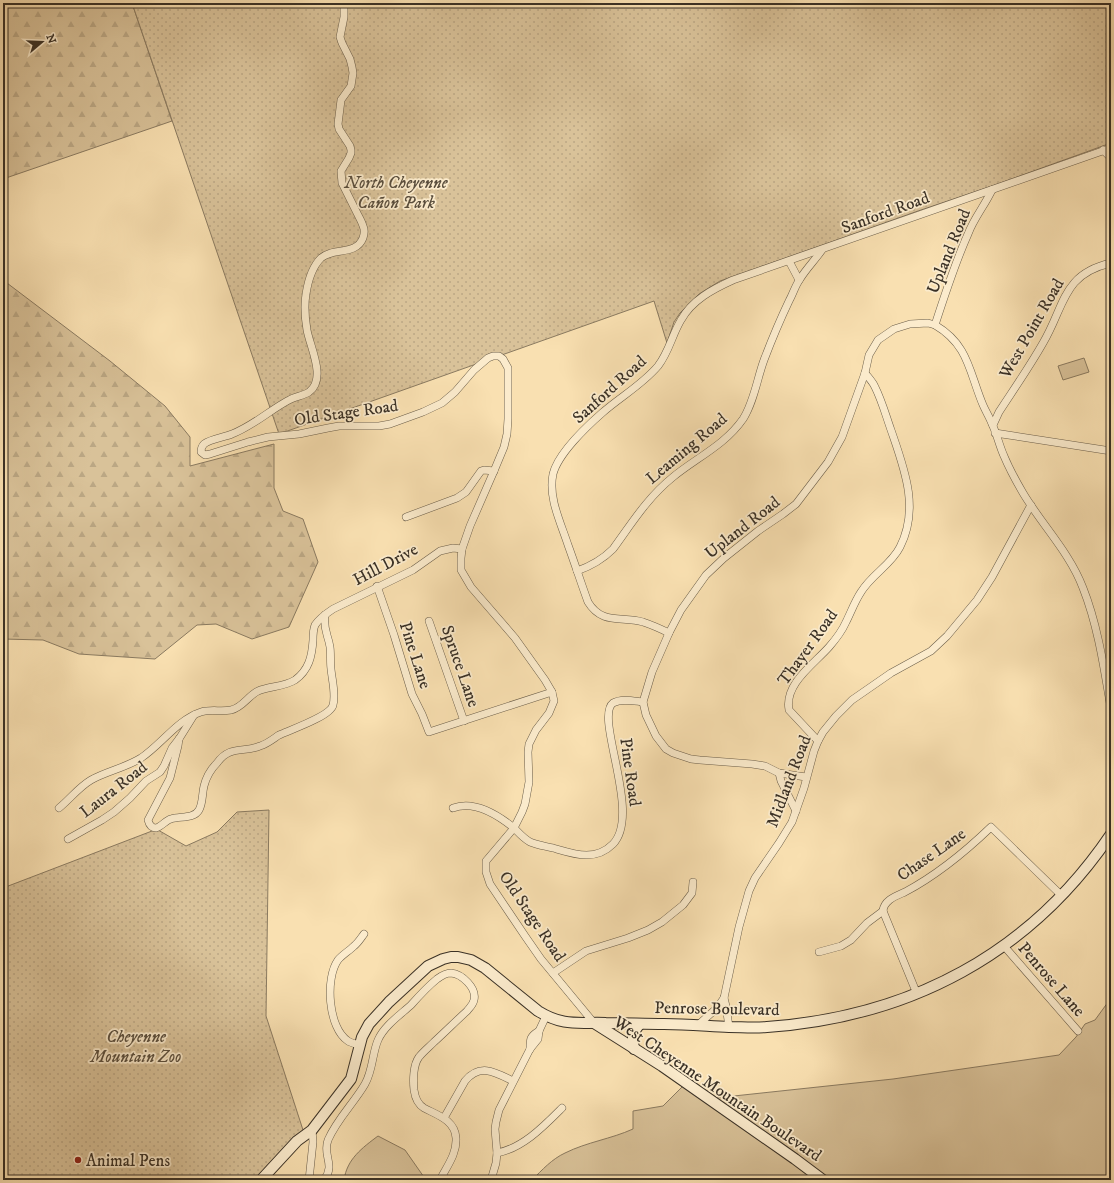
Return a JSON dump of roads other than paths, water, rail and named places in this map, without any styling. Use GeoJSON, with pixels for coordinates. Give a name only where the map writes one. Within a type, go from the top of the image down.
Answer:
{"type":"FeatureCollection","features":[{"type":"Feature","properties":{"kind":"street","name":"Old Stage Road"},"geometry":{"type":"LineString","coordinates":[[344,3],[344,17],[340,37],[350,59],[352,74],[351,86],[341,100],[338,124],[339,129],[350,146],[351,153],[341,171],[341,177],[342,183],[364,226],[364,237],[358,246],[352,249],[327,254],[321,258],[310,275],[305,298],[305,312],[307,332],[317,366],[317,381],[315,387],[310,392],[289,400],[233,434],[204,444],[201,448],[201,452],[205,455],[268,437],[299,434],[339,426],[379,426],[390,424],[411,417],[442,403],[455,392],[474,370],[488,358],[499,356],[503,359],[508,368],[507,434],[504,447],[470,526],[462,549],[461,570],[471,587],[515,638],[545,680],[552,692],[554,702],[552,708],[536,730],[529,744],[529,782],[525,804],[514,828],[486,861],[485,866],[487,878],[525,936],[553,974],[594,1023]]}},
{"type":"Feature","properties":{"kind":"street","name":"Sanford Road"},"geometry":{"type":"LineString","coordinates":[[669,633],[643,622],[624,619],[610,619],[602,616],[596,612],[588,602],[553,498],[552,482],[561,458],[578,437],[611,405],[644,380],[657,367],[681,320],[689,310],[703,296],[719,286],[1111,148]]}},
{"type":"Feature","properties":{"kind":"street"},"geometry":{"type":"LineString","coordinates":[[1103,150],[1111,158]]}},
{"type":"Feature","properties":{"kind":"street","name":"Upland Road"},"geometry":{"type":"LineString","coordinates":[[643,702],[652,672],[669,633],[681,610],[706,575],[715,565],[743,543],[790,509],[799,500],[828,462],[842,437],[865,372],[869,355],[878,340],[894,329],[910,324],[928,323],[935,325],[954,267],[968,233],[992,190]]}},
{"type":"Feature","properties":{"kind":"street","name":"Leaming Road"},"geometry":{"type":"LineString","coordinates":[[577,571],[592,566],[608,554],[639,512],[659,489],[682,469],[720,443],[735,429],[746,414],[750,405],[764,360],[799,280],[822,250]]}},
{"type":"Feature","properties":{"kind":"street"},"geometry":{"type":"LineString","coordinates":[[789,261],[799,280]]}},
{"type":"Feature","properties":{"kind":"street","name":"West Point Road"},"geometry":{"type":"LineString","coordinates":[[992,425],[1044,341],[1069,288],[1086,272],[1111,263]]}},
{"type":"Feature","properties":{"kind":"street"},"geometry":{"type":"LineString","coordinates":[[935,325],[953,338],[965,356],[983,405],[1011,470],[1031,505],[1072,565],[1086,595],[1098,638],[1111,709]]}},
{"type":"Feature","properties":{"kind":"street","name":"Thayer Road"},"geometry":{"type":"LineString","coordinates":[[818,741],[789,710],[788,698],[810,666],[829,647],[842,630],[859,593],[871,578],[897,554],[904,538],[910,514],[908,485],[902,462],[875,386],[865,372]]}},
{"type":"Feature","properties":{"kind":"street"},"geometry":{"type":"LineString","coordinates":[[995,433],[1111,451]]}},
{"type":"Feature","properties":{"kind":"street"},"geometry":{"type":"LineString","coordinates":[[406,517],[457,498],[466,492],[481,471],[494,471]]}},
{"type":"Feature","properties":{"kind":"street","name":"Midland Road"},"geometry":{"type":"LineString","coordinates":[[698,1025],[717,1008],[724,998],[739,927],[749,891],[755,878],[787,831],[796,811],[818,741],[823,732],[852,700],[891,673],[931,650],[956,626],[977,600],[992,577],[1031,505]]}},
{"type":"Feature","properties":{"kind":"street","name":"Hill Drive"},"geometry":{"type":"LineString","coordinates":[[325,615],[333,608],[413,570],[440,551],[453,548],[462,549]]}},
{"type":"Feature","properties":{"kind":"street","name":"Pine Lane"},"geometry":{"type":"LineString","coordinates":[[377,586],[412,694],[429,732],[464,722]]}},
{"type":"Feature","properties":{"kind":"street"},"geometry":{"type":"LineString","coordinates":[[59,808],[92,780],[125,767],[141,758],[186,719],[208,710],[231,710],[243,703],[257,691],[265,688],[282,686],[297,678],[303,673],[308,665],[311,656],[313,633],[316,625],[325,615]]}},
{"type":"Feature","properties":{"kind":"street"},"geometry":{"type":"LineString","coordinates":[[179,739],[170,778],[148,820],[149,824],[155,828],[159,827],[166,820],[190,816],[197,813],[200,809],[207,777],[224,754],[241,749],[262,746],[278,736],[309,723],[330,711],[333,706],[334,696],[330,648],[324,624],[325,615]]}},
{"type":"Feature","properties":{"kind":"street","name":"Spruce Lane"},"geometry":{"type":"LineString","coordinates":[[429,621],[464,722]]}},
{"type":"Feature","properties":{"kind":"street"},"geometry":{"type":"LineString","coordinates":[[464,722],[552,692]]}},
{"type":"Feature","properties":{"kind":"street","name":"Pine Road"},"geometry":{"type":"LineString","coordinates":[[453,808],[466,805],[484,810],[514,828],[521,836],[530,842],[584,856],[600,852],[612,844],[617,838],[620,830],[623,806],[608,720],[608,712],[612,704],[620,701],[643,702]]}},
{"type":"Feature","properties":{"kind":"street"},"geometry":{"type":"LineString","coordinates":[[643,702],[649,722],[656,736],[666,749],[673,753],[691,759],[738,762],[765,766],[779,773],[806,777]]}},
{"type":"Feature","properties":{"kind":"street","name":"Laura Road"},"geometry":{"type":"LineString","coordinates":[[68,839],[114,812],[146,781],[160,772],[172,748],[194,715]]}},
{"type":"Feature","properties":{"kind":"street"},"geometry":{"type":"LineString","coordinates":[[779,773],[796,811]]}},
{"type":"Feature","properties":{"kind":"street","name":"Chase Lane"},"geometry":{"type":"LineString","coordinates":[[883,911],[883,906],[890,899],[922,882],[939,870],[967,850],[991,827],[1061,895]]}},
{"type":"Feature","properties":{"kind":"street","name":"Penrose Boulevard"},"geometry":{"type":"LineString","coordinates":[[261,1180],[297,1141],[312,1130],[351,1078],[364,1031],[369,1024],[421,972],[436,962],[451,957],[471,960],[485,968],[546,1016],[568,1023],[765,1027],[824,1020],[875,1009],[917,994],[966,969],[1004,946],[1033,923],[1061,895],[1096,855],[1111,834]]}},
{"type":"Feature","properties":{"kind":"street"},"geometry":{"type":"LineString","coordinates":[[553,974],[586,951],[634,936],[662,922],[683,905],[692,893],[693,882]]}},
{"type":"Feature","properties":{"kind":"street"},"geometry":{"type":"LineString","coordinates":[[819,952],[841,946],[851,940],[867,923],[883,911],[917,994]]}},
{"type":"Feature","properties":{"kind":"street"},"geometry":{"type":"LineString","coordinates":[[359,1046],[348,1041],[339,1030],[332,1011],[330,990],[333,971],[338,960],[356,945],[364,934]]}},
{"type":"Feature","properties":{"kind":"street","name":"Penrose Lane"},"geometry":{"type":"LineString","coordinates":[[1004,946],[1078,1031]]}},
{"type":"Feature","properties":{"kind":"street"},"geometry":{"type":"LineString","coordinates":[[324,1180],[329,1171],[330,1165],[326,1152],[328,1141],[368,1078],[376,1046],[382,1034],[435,981],[446,974],[452,973],[461,977],[469,985],[474,995],[472,1006],[419,1057],[415,1068],[414,1087],[416,1100],[423,1107],[444,1118],[451,1125],[454,1131],[456,1142],[454,1154],[440,1180]]}},
{"type":"Feature","properties":{"kind":"street","name":"Midland Road"},"geometry":{"type":"LineString","coordinates":[[724,998],[729,1027]]}},
{"type":"Feature","properties":{"kind":"street"},"geometry":{"type":"LineString","coordinates":[[491,1180],[497,1153],[495,1129],[497,1116],[502,1103],[530,1049],[532,1034],[539,1031],[546,1016]]}},
{"type":"Feature","properties":{"kind":"street","name":"West Cheyenne Mountain Boulevard"},"geometry":{"type":"LineString","coordinates":[[594,1023],[796,1159],[823,1180]]}},
{"type":"Feature","properties":{"kind":"street"},"geometry":{"type":"LineString","coordinates":[[634,1049],[632,1038],[634,1030],[640,1024]]}},
{"type":"Feature","properties":{"kind":"street"},"geometry":{"type":"LineString","coordinates":[[444,1118],[465,1081],[474,1073],[486,1070],[491,1071],[513,1081]]}},
{"type":"Feature","properties":{"kind":"street"},"geometry":{"type":"LineString","coordinates":[[497,1153],[508,1151],[520,1144],[542,1127],[562,1108]]}},
{"type":"Feature","properties":{"kind":"street"},"geometry":{"type":"LineString","coordinates":[[309,1180],[313,1142],[312,1130]]}},
{"type":"Feature","properties":{"kind":"place","name":"Animal Pens"},"geometry":{"type":"Point","coordinates":[78,1160]}},
{"type":"Feature","properties":{"kind":"park label","name":"North Cheyenne Cañon Park"},"geometry":{"type":"Point","coordinates":[396,192]}},
{"type":"Feature","properties":{"kind":"park label","name":"Cheyenne Mountain Zoo"},"geometry":{"type":"Point","coordinates":[136,1046]}}]}
